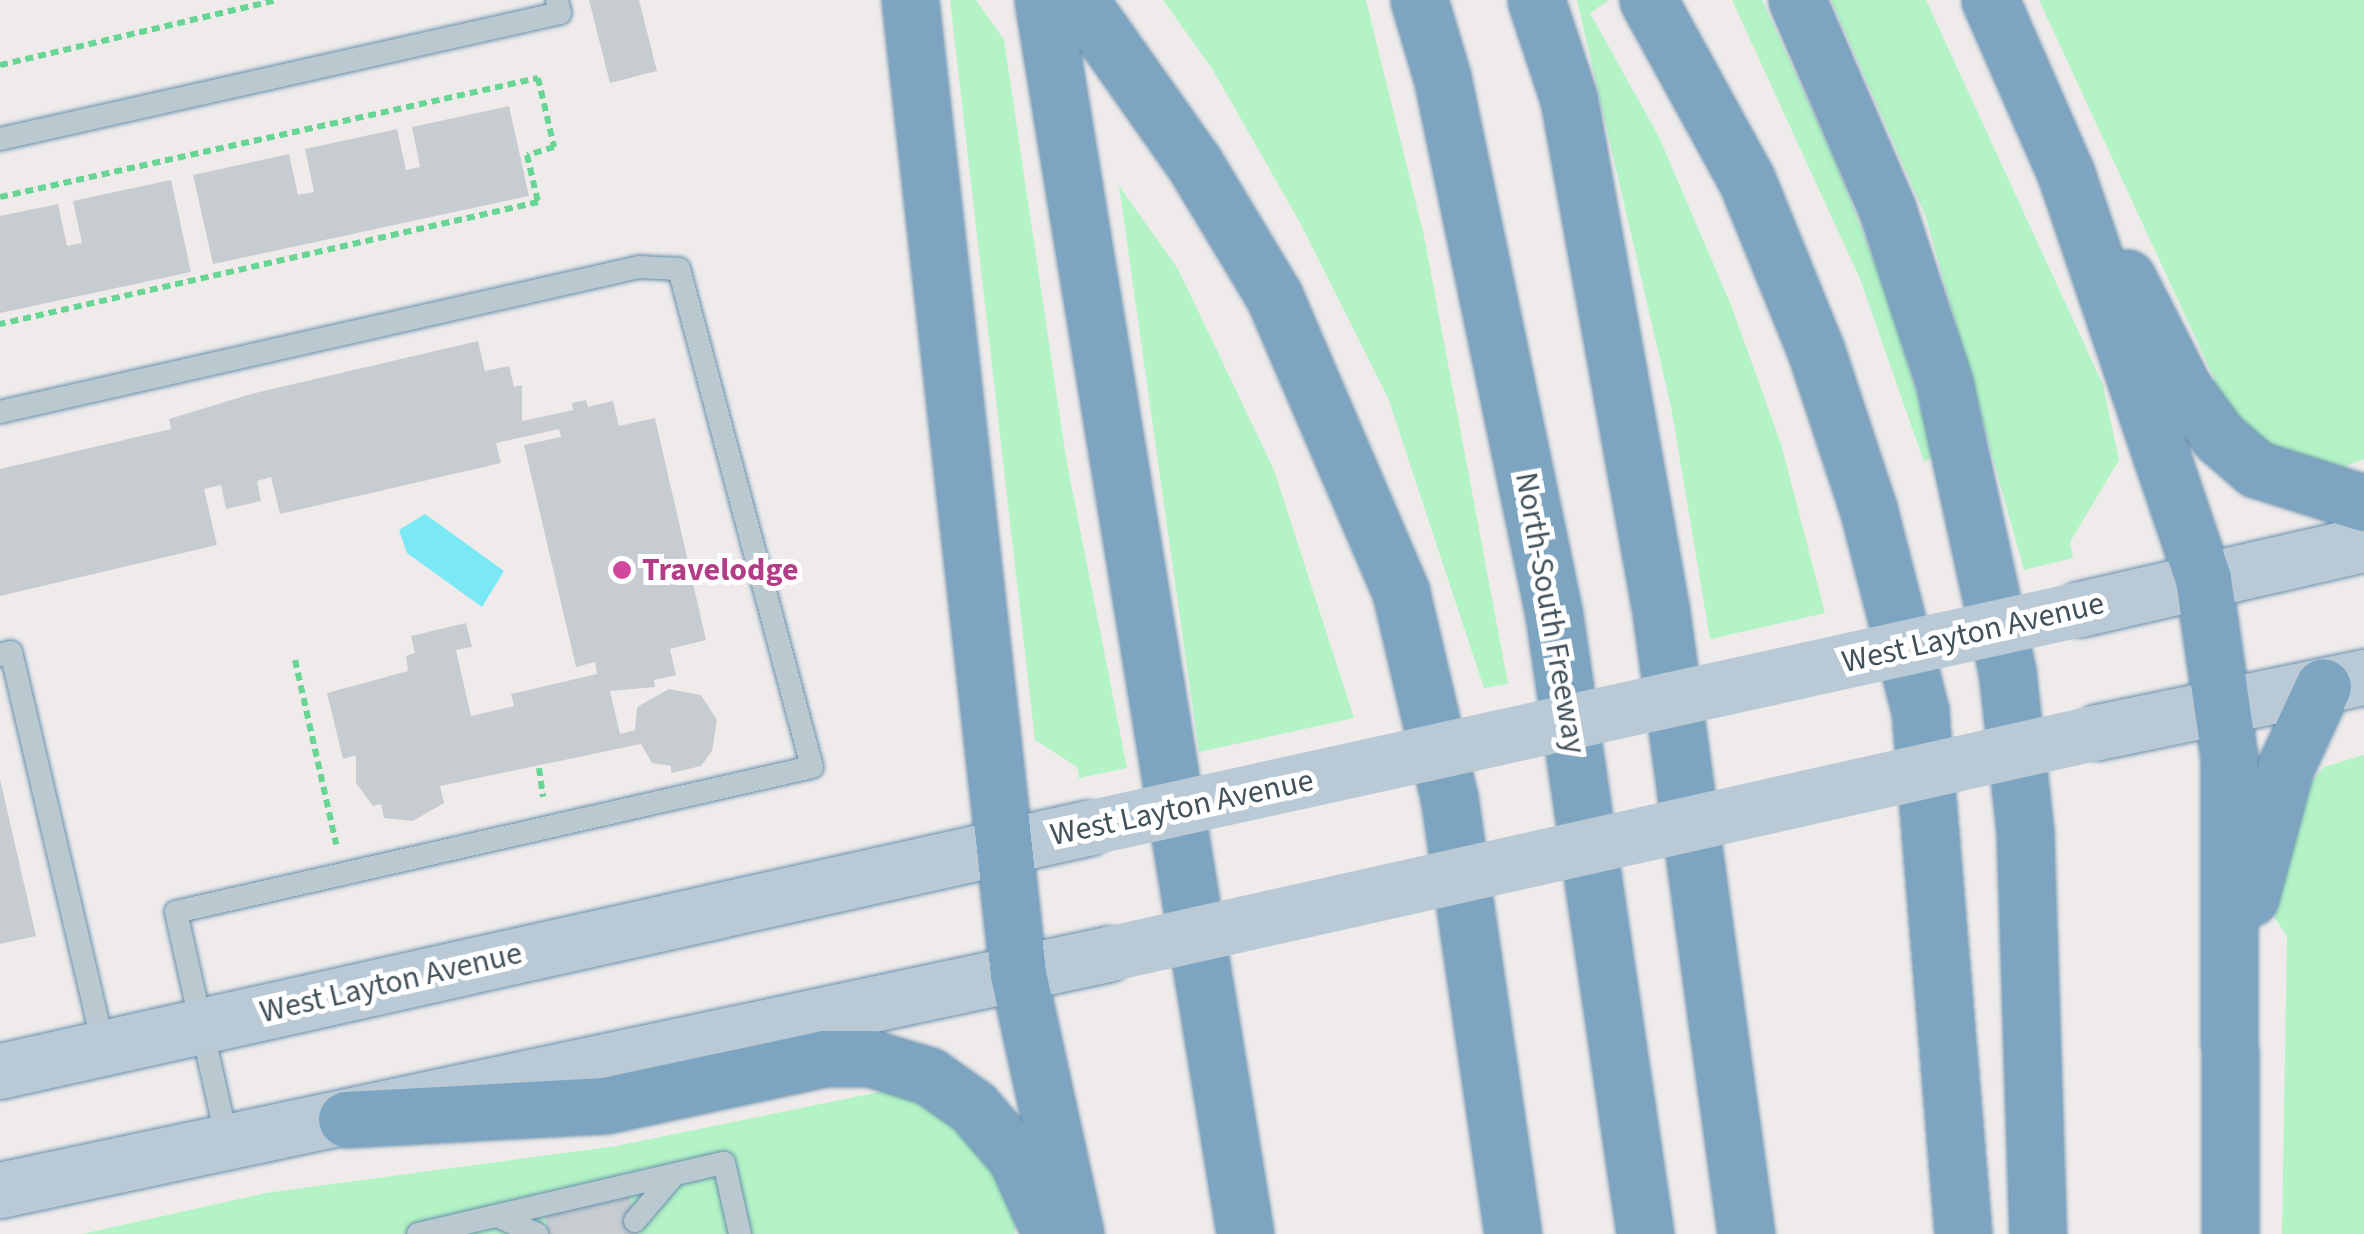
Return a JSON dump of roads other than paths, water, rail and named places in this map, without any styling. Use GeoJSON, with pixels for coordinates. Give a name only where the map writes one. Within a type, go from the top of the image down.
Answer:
{"type":"FeatureCollection","features":[{"type":"Feature","properties":{"kind":"highway"},"geometry":{"type":"LineString","coordinates":[[910,0],[1018,974],[1075,1234]]}},
{"type":"Feature","properties":{"kind":"highway"},"geometry":{"type":"LineString","coordinates":[[1043,0],[1245,1234]]}},
{"type":"Feature","properties":{"kind":"highway"},"geometry":{"type":"LineString","coordinates":[[1079,0],[1194,162],[1274,296],[1401,593],[1449,797],[1513,1234]]}},
{"type":"Feature","properties":{"kind":"highway","name":"North-South Freeway"},"geometry":{"type":"LineString","coordinates":[[1419,0],[1450,114],[1554,615],[1645,1234]]}},
{"type":"Feature","properties":{"kind":"highway"},"geometry":{"type":"LineString","coordinates":[[1536,0],[1569,100],[1661,612],[1746,1234]]}},
{"type":"Feature","properties":{"kind":"highway"},"geometry":{"type":"LineString","coordinates":[[1648,0],[1746,182],[1816,351],[1868,508],[1920,711],[1963,1234]]}},
{"type":"Feature","properties":{"kind":"highway"},"geometry":{"type":"LineString","coordinates":[[1798,0],[1887,209],[1944,382],[2007,671],[2025,830],[2038,1234]]}},
{"type":"Feature","properties":{"kind":"highway"},"geometry":{"type":"LineString","coordinates":[[1990,0],[2066,174],[2203,579],[2227,709],[2233,958],[2230,1234]]}},
{"type":"Feature","properties":{"kind":"highway"},"geometry":{"type":"LineString","coordinates":[[2066,174],[2183,388],[2219,437],[2256,468],[2301,488],[2364,504]]}},
{"type":"Feature","properties":{"kind":"highway"},"geometry":{"type":"LineString","coordinates":[[2233,958],[2285,768],[2343,681]]}},
{"type":"Feature","properties":{"kind":"highway"},"geometry":{"type":"LineString","coordinates":[[346,1120],[605,1105],[825,1058],[870,1058],[929,1076],[973,1107],[1016,1156],[1051,1234]]}},
{"type":"Feature","properties":{"kind":"main road","name":"West Layton Avenue"},"geometry":{"type":"LineString","coordinates":[[0,1071],[2364,544]]}},
{"type":"Feature","properties":{"kind":"main road"},"geometry":{"type":"LineString","coordinates":[[0,1190],[227,1141],[346,1120],[2343,681]]}},
{"type":"Feature","properties":{"kind":"lane"},"geometry":{"type":"LineString","coordinates":[[0,138],[560,12],[557,0]]}},
{"type":"Feature","properties":{"kind":"lane"},"geometry":{"type":"LineString","coordinates":[[0,412],[639,267],[679,268],[812,767],[176,912],[227,1141]]}},
{"type":"Feature","properties":{"kind":"lane"},"geometry":{"type":"LineString","coordinates":[[0,655],[11,652],[104,1048]]}},
{"type":"Feature","properties":{"kind":"lane"},"geometry":{"type":"LineString","coordinates":[[418,1234],[724,1164],[740,1234]]}},
{"type":"Feature","properties":{"kind":"lane"},"geometry":{"type":"LineString","coordinates":[[635,1221],[674,1175]]}},
{"type":"Feature","properties":{"kind":"lane"},"geometry":{"type":"LineString","coordinates":[[497,1216],[538,1234]]}},
{"type":"Feature","properties":{"kind":"water"},"geometry":{"type":"Polygon","coordinates":[[[425,514],[504,571],[482,607],[407,553],[399,530],[425,514]]]}},
{"type":"Feature","properties":{"kind":"place","name":"Travelodge"},"geometry":{"type":"Point","coordinates":[622,570]}}]}
